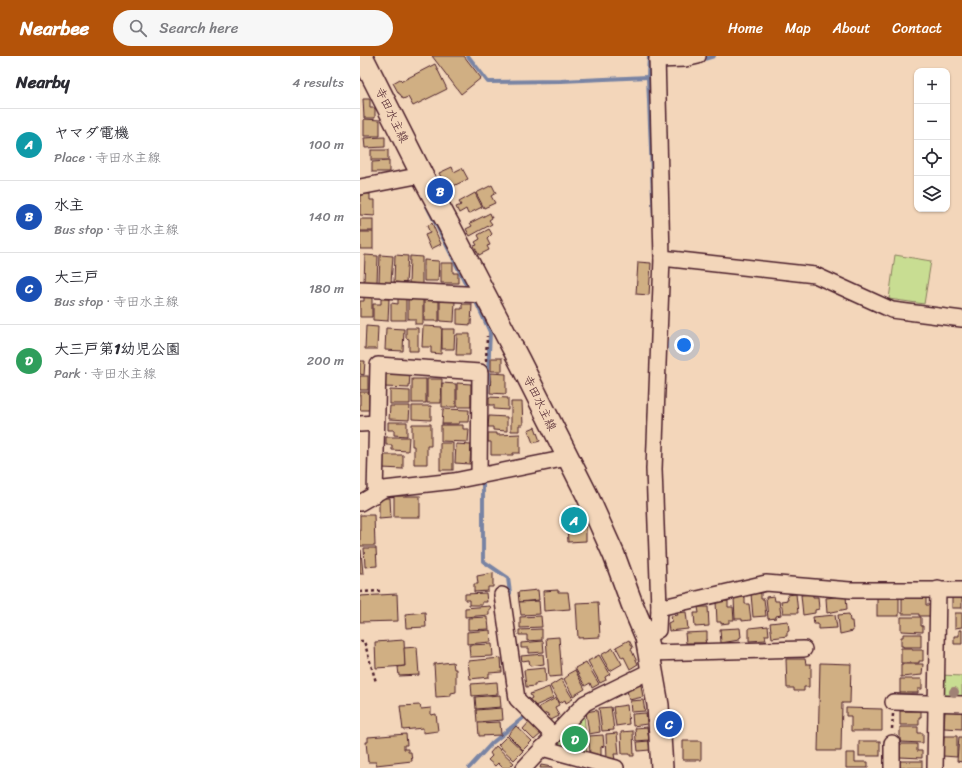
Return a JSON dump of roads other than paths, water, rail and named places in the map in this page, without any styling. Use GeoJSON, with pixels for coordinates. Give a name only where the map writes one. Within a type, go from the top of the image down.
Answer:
{"type":"FeatureCollection","features":[{"type":"Feature","properties":{"kind":"main road","name":"寺田水主線"},"geometry":{"type":"LineString","coordinates":[[362,56],[587,495],[614,555],[649,654],[658,705],[662,768]]}},
{"type":"Feature","properties":{"kind":"street"},"geometry":{"type":"LineString","coordinates":[[524,768],[585,703],[646,673],[649,654],[658,630],[659,608],[654,469],[662,258],[657,58],[686,59],[698,56]]}},
{"type":"Feature","properties":{"kind":"street"},"geometry":{"type":"LineString","coordinates":[[360,187],[422,175]]}},
{"type":"Feature","properties":{"kind":"street"},"geometry":{"type":"LineString","coordinates":[[662,258],[815,275],[892,310],[962,319]]}},
{"type":"Feature","properties":{"kind":"street"},"geometry":{"type":"LineString","coordinates":[[360,289],[485,295]]}},
{"type":"Feature","properties":{"kind":"street"},"geometry":{"type":"LineString","coordinates":[[375,494],[378,365],[480,372],[479,476]]}},
{"type":"Feature","properties":{"kind":"street"},"geometry":{"type":"LineString","coordinates":[[360,424],[376,423]]}},
{"type":"Feature","properties":{"kind":"street"},"geometry":{"type":"LineString","coordinates":[[360,503],[384,489],[454,481],[567,458]]}},
{"type":"Feature","properties":{"kind":"street"},"geometry":{"type":"LineString","coordinates":[[659,608],[766,583],[850,590],[962,590]]}},
{"type":"Feature","properties":{"kind":"street"},"geometry":{"type":"LineString","coordinates":[[935,768],[938,589]]}},
{"type":"Feature","properties":{"kind":"street"},"geometry":{"type":"LineString","coordinates":[[502,595],[517,699],[554,736]]}},
{"type":"Feature","properties":{"kind":"street"},"geometry":{"type":"LineString","coordinates":[[649,654],[804,649]]}},
{"type":"Feature","properties":{"kind":"street"},"geometry":{"type":"LineString","coordinates":[[893,702],[962,704]]}},
{"type":"Feature","properties":{"kind":"street"},"geometry":{"type":"LineString","coordinates":[[892,743],[892,768]]}},
{"type":"Feature","properties":{"kind":"street"},"geometry":{"type":"LineString","coordinates":[[542,748],[616,768]]}},
{"type":"Feature","properties":{"kind":"waterway"},"geometry":{"type":"LineString","coordinates":[[468,56],[488,82],[561,81],[648,77]]}},
{"type":"Feature","properties":{"kind":"waterway"},"geometry":{"type":"LineString","coordinates":[[649,56],[648,77],[654,222]]}},
{"type":"Feature","properties":{"kind":"waterway"},"geometry":{"type":"LineString","coordinates":[[701,60],[714,56]]}},
{"type":"Feature","properties":{"kind":"waterway"},"geometry":{"type":"LineString","coordinates":[[426,204],[466,284]]}},
{"type":"Feature","properties":{"kind":"waterway"},"geometry":{"type":"LineString","coordinates":[[476,302],[490,332],[487,395]]}},
{"type":"Feature","properties":{"kind":"waterway"},"geometry":{"type":"LineString","coordinates":[[483,480],[483,561],[508,578],[510,593]]}},
{"type":"Feature","properties":{"kind":"waterway"},"geometry":{"type":"LineString","coordinates":[[469,768],[492,743],[523,718]]}},
{"type":"Feature","properties":{"kind":"place","name":"水主"},"geometry":{"type":"Point","coordinates":[440,191]}},
{"type":"Feature","properties":{"kind":"place","name":"ヤマダ電機"},"geometry":{"type":"Point","coordinates":[574,520]}},
{"type":"Feature","properties":{"kind":"place","name":"大三戸"},"geometry":{"type":"Point","coordinates":[669,724]}},
{"type":"Feature","properties":{"kind":"place","name":"大三戸第1幼児公園"},"geometry":{"type":"Point","coordinates":[575,739]}}]}
